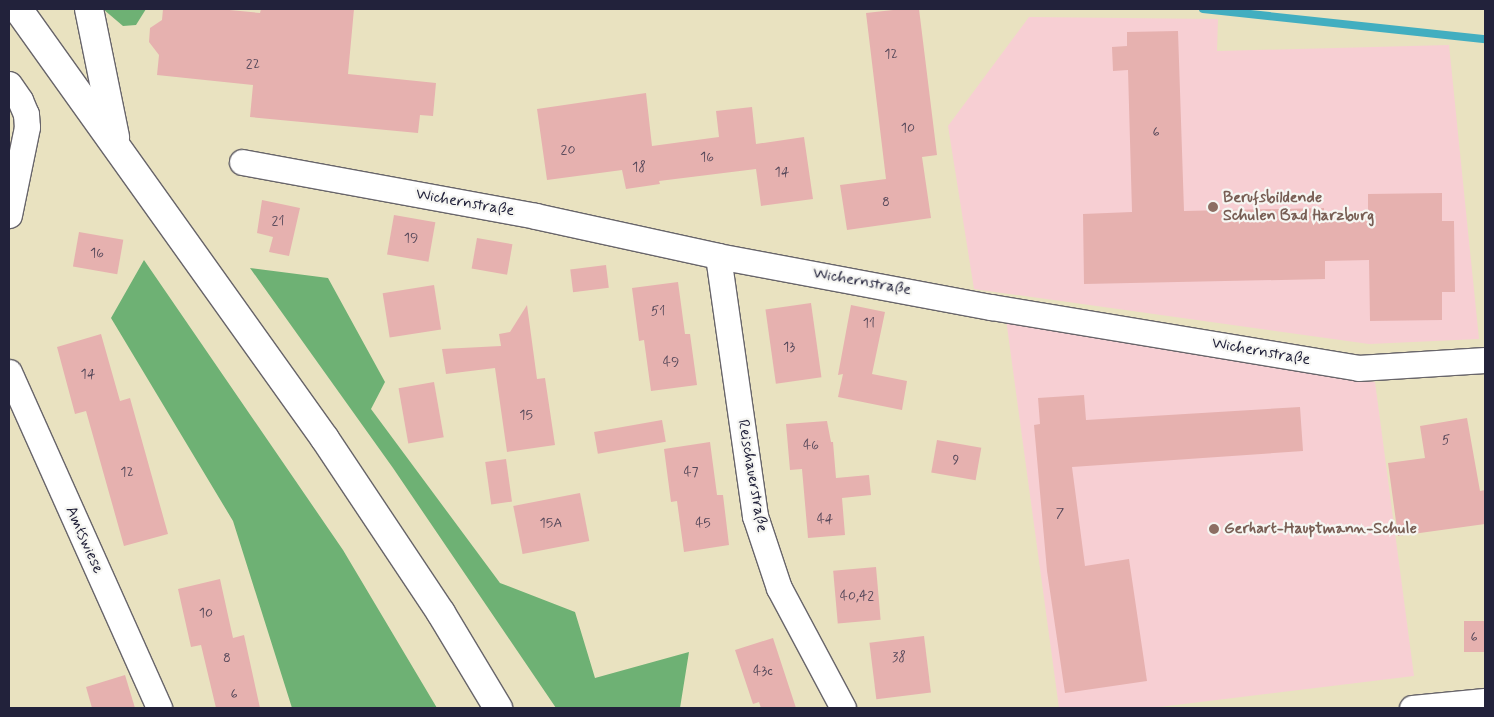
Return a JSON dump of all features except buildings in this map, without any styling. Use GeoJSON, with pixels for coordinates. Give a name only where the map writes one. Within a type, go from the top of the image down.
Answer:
{"type":"FeatureCollection","features":[{"type":"Feature","properties":{"kind":"highway"},"geometry":{"type":"LineString","coordinates":[[18,9],[256,341],[388,531],[498,708]]}},
{"type":"Feature","properties":{"kind":"highway"},"geometry":{"type":"LineString","coordinates":[[89,9],[116,146]]}},
{"type":"Feature","properties":{"kind":"street"},"geometry":{"type":"LineString","coordinates":[[9,84],[20,100],[26,114],[28,127],[9,215]]}},
{"type":"Feature","properties":{"kind":"street","name":"Wichernstraße"},"geometry":{"type":"LineString","coordinates":[[242,162],[535,216],[718,256],[991,307],[1358,368],[1485,360]]}},
{"type":"Feature","properties":{"kind":"street","name":"Reischauerstraße"},"geometry":{"type":"LineString","coordinates":[[718,256],[755,516],[779,588],[843,708]]}},
{"type":"Feature","properties":{"kind":"street","name":"Amtswiese"},"geometry":{"type":"LineString","coordinates":[[9,372],[159,708]]}},
{"type":"Feature","properties":{"kind":"street"},"geometry":{"type":"LineString","coordinates":[[1412,708],[1485,700]]}},
{"type":"Feature","properties":{"kind":"shaded area","name":"Berufsbildende Schulen Bad Harzburg"},"geometry":{"type":"Polygon","coordinates":[[[1029,17],[1218,19],[1217,51],[1449,45],[1479,339],[1369,344],[974,289],[948,126],[1029,17]]]}},
{"type":"Feature","properties":{"kind":"shaded area","name":"Gerhart-Hauptmann-Schule"},"geometry":{"type":"Polygon","coordinates":[[[1006,319],[1375,382],[1414,676],[1151,708],[1059,708],[1006,319]]]}},
{"type":"Feature","properties":{"kind":"green space"},"geometry":{"type":"Polygon","coordinates":[[[103,9],[146,9],[136,25],[123,26],[103,9]]]}},
{"type":"Feature","properties":{"kind":"green space"},"geometry":{"type":"Polygon","coordinates":[[[144,260],[343,550],[437,708],[292,708],[233,521],[111,318],[144,260]]]}},
{"type":"Feature","properties":{"kind":"green space"},"geometry":{"type":"Polygon","coordinates":[[[250,268],[328,278],[385,382],[371,409],[500,583],[575,612],[595,678],[689,652],[680,708],[556,708],[393,468],[250,268]]]}},
{"type":"Feature","properties":{"kind":"waterway"},"geometry":{"type":"LineString","coordinates":[[1203,9],[1485,39]]}},
{"type":"Feature","properties":{"kind":"place","name":"Berufsbildende Schulen Bad Harzburg"},"geometry":{"type":"Point","coordinates":[1213,207]}},
{"type":"Feature","properties":{"kind":"place","name":"Gerhart-Hauptmann-Schule"},"geometry":{"type":"Point","coordinates":[1214,529]}}]}
